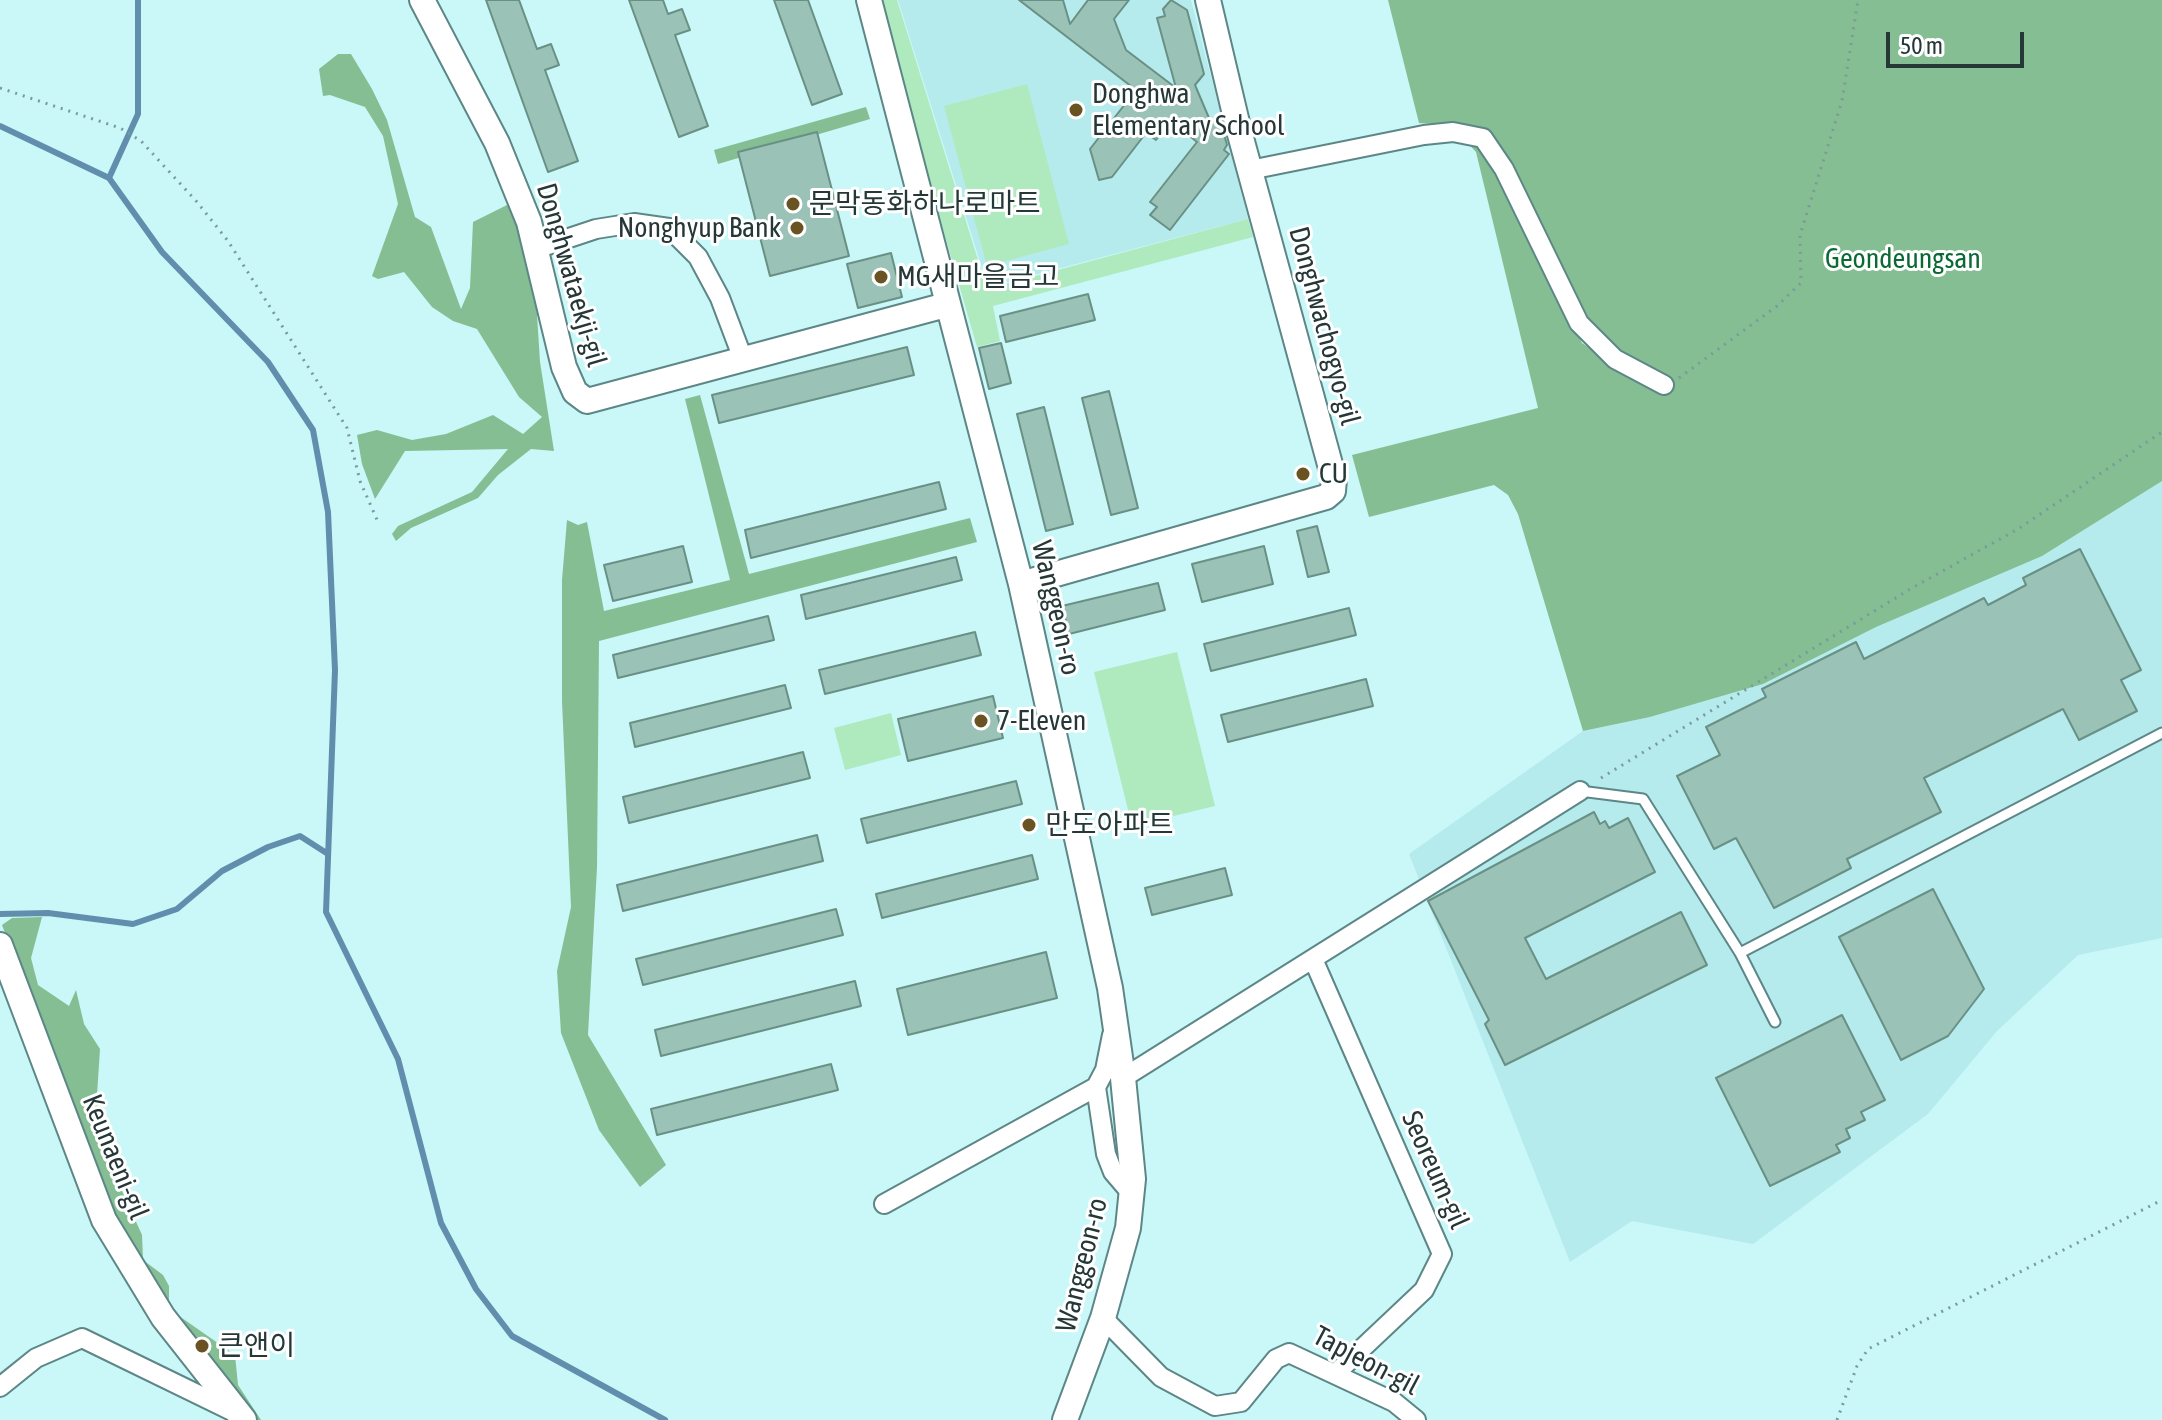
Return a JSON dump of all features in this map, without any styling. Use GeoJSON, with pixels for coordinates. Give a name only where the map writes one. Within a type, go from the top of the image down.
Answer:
{"type":"FeatureCollection","features":[{"type":"Feature","properties":{"kind":"street","name":"Donghwataekji-gil"},"geometry":{"type":"LineString","coordinates":[[422,0],[497,143],[536,249],[564,367],[575,392],[587,401],[946,305]]}},
{"type":"Feature","properties":{"kind":"street","name":"Wanggeon-ro"},"geometry":{"type":"LineString","coordinates":[[869,0],[1021,584],[1115,1021],[1123,1078],[1130,1136],[1128,1228],[1103,1318],[1065,1420]]}},
{"type":"Feature","properties":{"kind":"street","name":"Donghwachogyo-gil"},"geometry":{"type":"LineString","coordinates":[[1021,584],[1326,497],[1333,491],[1334,479],[1250,170],[1208,0]]}},
{"type":"Feature","properties":{"kind":"street"},"geometry":{"type":"LineString","coordinates":[[1250,170],[1424,135],[1453,132],[1483,138],[1504,169],[1579,323],[1615,359],[1664,385]]}},
{"type":"Feature","properties":{"kind":"street"},"geometry":{"type":"LineString","coordinates":[[536,249],[596,229],[634,223],[669,228],[698,257],[720,298],[743,359]]}},
{"type":"Feature","properties":{"kind":"street"},"geometry":{"type":"LineString","coordinates":[[1123,1078],[1580,791]]}},
{"type":"Feature","properties":{"kind":"street","name":"Keunaeni-gil"},"geometry":{"type":"LineString","coordinates":[[0,945],[104,1220],[163,1317],[240,1416]]}},
{"type":"Feature","properties":{"kind":"street","name":"Seoreum-gil"},"geometry":{"type":"LineString","coordinates":[[1313,959],[1442,1254],[1424,1290],[1335,1374]]}},
{"type":"Feature","properties":{"kind":"street"},"geometry":{"type":"LineString","coordinates":[[884,1204],[1096,1087],[1105,1070],[1115,1021]]}},
{"type":"Feature","properties":{"kind":"street"},"geometry":{"type":"LineString","coordinates":[[1096,1087],[1106,1154],[1113,1172],[1131,1193]]}},
{"type":"Feature","properties":{"kind":"street","name":"Tapjeon-gil"},"geometry":{"type":"LineString","coordinates":[[1103,1318],[1161,1377],[1215,1406],[1241,1402],[1276,1359],[1289,1353],[1394,1402],[1416,1420]]}},
{"type":"Feature","properties":{"kind":"street","name":"Keunaeni-gil"},"geometry":{"type":"LineString","coordinates":[[0,1387],[36,1358],[82,1338],[240,1416]]}},
{"type":"Feature","properties":{"kind":"lane"},"geometry":{"type":"LineString","coordinates":[[1740,953],[2162,733]]}},
{"type":"Feature","properties":{"kind":"lane"},"geometry":{"type":"LineString","coordinates":[[1580,791],[1643,799],[1740,953],[1775,1022]]}},
{"type":"Feature","properties":{"kind":"path"},"geometry":{"type":"LineString","coordinates":[[1664,385],[1690,373],[1777,306],[1801,283],[1800,235],[1842,101],[1858,0]]}},
{"type":"Feature","properties":{"kind":"path"},"geometry":{"type":"LineString","coordinates":[[0,88],[120,128],[141,141],[228,241],[340,416],[347,428],[360,481],[378,522]]}},
{"type":"Feature","properties":{"kind":"path"},"geometry":{"type":"LineString","coordinates":[[1580,791],[1912,588],[2018,529],[2162,432]]}},
{"type":"Feature","properties":{"kind":"path"},"geometry":{"type":"LineString","coordinates":[[1837,1420],[1857,1366],[1868,1349],[2162,1200]]}},
{"type":"Feature","properties":{"kind":"shaded area","name":"Donghwa Elementary School"},"geometry":{"type":"Polygon","coordinates":[[[898,0],[1191,0],[1248,219],[988,287],[898,0]]]}},
{"type":"Feature","properties":{"kind":"shaded area"},"geometry":{"type":"Polygon","coordinates":[[[2162,476],[2162,938],[2078,955],[1997,1031],[1928,1114],[1753,1244],[1632,1221],[1570,1262],[1409,854],[1583,731],[1650,717],[1763,684],[2162,476]]]}},
{"type":"Feature","properties":{"kind":"green space"},"geometry":{"type":"Polygon","coordinates":[[[877,0],[897,0],[987,289],[1248,219],[1253,237],[993,306],[1000,341],[977,347],[877,0]]]}},
{"type":"Feature","properties":{"kind":"green space","name":"Geondeungsan"},"geometry":{"type":"Polygon","coordinates":[[[1388,0],[2162,0],[2162,481],[2042,556],[1876,627],[1763,684],[1650,717],[1583,731],[1518,514],[1508,495],[1494,485],[1369,517],[1352,455],[1538,408],[1476,152],[1462,137],[1479,144],[1493,164],[1582,343],[1612,364],[1667,390],[1674,383],[1620,351],[1589,324],[1482,132],[1473,127],[1419,123],[1388,0]]]}},
{"type":"Feature","properties":{"kind":"green space"},"geometry":{"type":"Polygon","coordinates":[[[338,54],[351,54],[387,120],[415,217],[431,227],[461,309],[470,288],[473,222],[515,201],[536,299],[540,362],[554,451],[531,449],[498,475],[478,498],[411,528],[396,541],[392,534],[398,526],[472,492],[508,449],[405,451],[375,499],[362,464],[357,435],[377,430],[412,440],[446,434],[493,415],[523,434],[542,417],[519,397],[477,329],[453,321],[432,307],[404,272],[378,279],[372,276],[398,204],[383,136],[365,107],[330,95],[323,96],[319,69],[338,54]]]}},
{"type":"Feature","properties":{"kind":"green space"},"geometry":{"type":"Polygon","coordinates":[[[1027,84],[1069,244],[987,266],[944,106],[1027,84]]]}},
{"type":"Feature","properties":{"kind":"green space"},"geometry":{"type":"Polygon","coordinates":[[[866,107],[870,119],[718,164],[714,150],[866,107]]]}},
{"type":"Feature","properties":{"kind":"green space"},"geometry":{"type":"Polygon","coordinates":[[[700,395],[749,574],[970,518],[977,542],[599,641],[597,867],[588,1035],[666,1165],[640,1187],[599,1130],[561,1033],[557,971],[571,907],[562,701],[562,580],[567,520],[578,525],[587,522],[604,611],[730,580],[685,399],[700,395]]]}},
{"type":"Feature","properties":{"kind":"green space"},"geometry":{"type":"Polygon","coordinates":[[[1177,652],[1215,806],[1132,826],[1094,672],[1177,652]]]}},
{"type":"Feature","properties":{"kind":"green space"},"geometry":{"type":"Polygon","coordinates":[[[891,713],[901,755],[845,770],[834,728],[891,713]]]}},
{"type":"Feature","properties":{"kind":"green space"},"geometry":{"type":"Polygon","coordinates":[[[42,917],[31,958],[38,985],[69,1006],[76,990],[84,1024],[100,1049],[97,1095],[106,1121],[103,1149],[142,1235],[143,1260],[163,1275],[169,1286],[169,1309],[235,1355],[238,1385],[261,1420],[244,1420],[162,1317],[108,1208],[2,925],[12,918],[42,917]]]}},
{"type":"Feature","properties":{"kind":"building"},"geometry":{"type":"Polygon","coordinates":[[[486,0],[519,0],[537,49],[551,44],[559,65],[545,70],[578,161],[548,172],[486,0]]]}},
{"type":"Feature","properties":{"kind":"building"},"geometry":{"type":"Polygon","coordinates":[[[629,0],[663,0],[668,14],[682,9],[690,30],[675,35],[708,126],[679,137],[629,0]]]}},
{"type":"Feature","properties":{"kind":"building"},"geometry":{"type":"Polygon","coordinates":[[[774,0],[808,0],[842,94],[812,105],[774,0]]]}},
{"type":"Feature","properties":{"kind":"building"},"geometry":{"type":"Polygon","coordinates":[[[1019,0],[1063,0],[1070,24],[1088,0],[1129,0],[1114,19],[1126,50],[1176,88],[1157,18],[1165,16],[1163,9],[1171,0],[1187,10],[1204,74],[1195,85],[1209,118],[1222,127],[1227,145],[1224,150],[1229,154],[1170,230],[1150,215],[1157,207],[1150,202],[1197,142],[1171,121],[1156,140],[1146,133],[1112,177],[1099,180],[1090,149],[1136,90],[1019,0]]]}},
{"type":"Feature","properties":{"kind":"building","name":"문막동화하나로마트"},"geometry":{"type":"Polygon","coordinates":[[[817,132],[849,256],[770,276],[738,152],[817,132]]]}},
{"type":"Feature","properties":{"kind":"building"},"geometry":{"type":"Polygon","coordinates":[[[891,253],[902,297],[858,308],[847,264],[891,253]]]}},
{"type":"Feature","properties":{"kind":"building"},"geometry":{"type":"Polygon","coordinates":[[[1088,294],[1095,320],[1006,342],[1000,316],[1088,294]]]}},
{"type":"Feature","properties":{"kind":"building"},"geometry":{"type":"Polygon","coordinates":[[[1001,343],[1011,383],[989,389],[979,348],[1001,343]]]}},
{"type":"Feature","properties":{"kind":"building"},"geometry":{"type":"Polygon","coordinates":[[[907,347],[914,375],[719,423],[712,395],[907,347]]]}},
{"type":"Feature","properties":{"kind":"building"},"geometry":{"type":"Polygon","coordinates":[[[1109,391],[1138,508],[1111,515],[1082,398],[1109,391]]]}},
{"type":"Feature","properties":{"kind":"building"},"geometry":{"type":"Polygon","coordinates":[[[1044,407],[1073,524],[1046,531],[1017,414],[1044,407]]]}},
{"type":"Feature","properties":{"kind":"building"},"geometry":{"type":"Polygon","coordinates":[[[939,482],[946,509],[751,558],[745,530],[939,482]]]}},
{"type":"Feature","properties":{"kind":"building"},"geometry":{"type":"Polygon","coordinates":[[[1317,526],[1329,572],[1308,577],[1297,531],[1317,526]]]}},
{"type":"Feature","properties":{"kind":"building"},"geometry":{"type":"Polygon","coordinates":[[[683,546],[692,582],[613,601],[604,565],[683,546]]]}},
{"type":"Feature","properties":{"kind":"building"},"geometry":{"type":"Polygon","coordinates":[[[1264,546],[1273,584],[1202,602],[1192,564],[1264,546]]]}},
{"type":"Feature","properties":{"kind":"building"},"geometry":{"type":"Polygon","coordinates":[[[2080,549],[2141,670],[2121,680],[2137,711],[2079,740],[2063,709],[1924,778],[1941,812],[1847,859],[1851,868],[1774,908],[1736,838],[1714,849],[1677,776],[1720,755],[1706,727],[1766,697],[1762,689],[1856,642],[1864,659],[1984,598],[1988,605],[2026,585],[2023,578],[2080,549]]]}},
{"type":"Feature","properties":{"kind":"building"},"geometry":{"type":"Polygon","coordinates":[[[956,557],[962,580],[806,619],[801,595],[956,557]]]}},
{"type":"Feature","properties":{"kind":"building"},"geometry":{"type":"Polygon","coordinates":[[[1158,583],[1165,610],[1069,634],[1062,606],[1158,583]]]}},
{"type":"Feature","properties":{"kind":"building"},"geometry":{"type":"Polygon","coordinates":[[[1349,608],[1356,635],[1211,671],[1204,644],[1349,608]]]}},
{"type":"Feature","properties":{"kind":"building"},"geometry":{"type":"Polygon","coordinates":[[[768,616],[774,640],[618,678],[613,655],[768,616]]]}},
{"type":"Feature","properties":{"kind":"building"},"geometry":{"type":"Polygon","coordinates":[[[975,632],[981,655],[825,694],[819,670],[975,632]]]}},
{"type":"Feature","properties":{"kind":"building"},"geometry":{"type":"Polygon","coordinates":[[[1366,679],[1373,706],[1228,742],[1221,715],[1366,679]]]}},
{"type":"Feature","properties":{"kind":"building"},"geometry":{"type":"Polygon","coordinates":[[[785,685],[791,708],[635,747],[630,723],[785,685]]]}},
{"type":"Feature","properties":{"kind":"building"},"geometry":{"type":"Polygon","coordinates":[[[993,696],[1003,738],[908,761],[898,719],[993,696]]]}},
{"type":"Feature","properties":{"kind":"building"},"geometry":{"type":"Polygon","coordinates":[[[803,752],[810,778],[629,823],[623,797],[803,752]]]}},
{"type":"Feature","properties":{"kind":"building"},"geometry":{"type":"Polygon","coordinates":[[[1016,781],[1022,804],[867,843],[861,819],[1016,781]]]}},
{"type":"Feature","properties":{"kind":"building"},"geometry":{"type":"Polygon","coordinates":[[[1594,812],[1600,824],[1605,821],[1609,828],[1628,818],[1655,872],[1525,938],[1546,979],[1681,912],[1707,965],[1505,1065],[1485,1024],[1489,1020],[1428,901],[1594,812]]]}},
{"type":"Feature","properties":{"kind":"building"},"geometry":{"type":"Polygon","coordinates":[[[817,835],[823,861],[623,911],[617,885],[817,835]]]}},
{"type":"Feature","properties":{"kind":"building"},"geometry":{"type":"Polygon","coordinates":[[[1032,855],[1038,879],[882,918],[876,894],[1032,855]]]}},
{"type":"Feature","properties":{"kind":"building"},"geometry":{"type":"Polygon","coordinates":[[[1225,868],[1232,895],[1152,915],[1145,888],[1225,868]]]}},
{"type":"Feature","properties":{"kind":"building"},"geometry":{"type":"Polygon","coordinates":[[[1933,889],[1984,989],[1948,1036],[1901,1060],[1839,937],[1933,889]]]}},
{"type":"Feature","properties":{"kind":"building"},"geometry":{"type":"Polygon","coordinates":[[[836,909],[843,935],[643,985],[636,959],[836,909]]]}},
{"type":"Feature","properties":{"kind":"building"},"geometry":{"type":"Polygon","coordinates":[[[1046,952],[1057,998],[908,1035],[897,989],[1046,952]]]}},
{"type":"Feature","properties":{"kind":"building"},"geometry":{"type":"Polygon","coordinates":[[[855,981],[861,1006],[661,1056],[655,1030],[855,981]]]}},
{"type":"Feature","properties":{"kind":"building"},"geometry":{"type":"Polygon","coordinates":[[[1842,1015],[1885,1100],[1861,1112],[1865,1120],[1846,1129],[1850,1138],[1836,1145],[1840,1152],[1770,1186],[1716,1078],[1842,1015]]]}},
{"type":"Feature","properties":{"kind":"building"},"geometry":{"type":"Polygon","coordinates":[[[831,1064],[838,1090],[657,1135],[651,1109],[831,1064]]]}},
{"type":"Feature","properties":{"kind":"waterway"},"geometry":{"type":"LineString","coordinates":[[109,178],[138,114],[138,0]]}},
{"type":"Feature","properties":{"kind":"waterway"},"geometry":{"type":"LineString","coordinates":[[0,126],[109,178],[162,252],[268,362],[313,430],[328,512],[335,670],[326,912],[398,1059],[441,1223],[476,1289],[512,1336],[665,1420]]}},
{"type":"Feature","properties":{"kind":"waterway"},"geometry":{"type":"LineString","coordinates":[[0,914],[48,913],[133,924],[177,909],[222,871],[268,847],[300,836],[328,854]]}},
{"type":"Feature","properties":{"kind":"place","name":"Donghwa Elementary School"},"geometry":{"type":"Point","coordinates":[1076,110]}},
{"type":"Feature","properties":{"kind":"place","name":"문막동화하나로마트"},"geometry":{"type":"Point","coordinates":[793,204]}},
{"type":"Feature","properties":{"kind":"place","name":"Nonghyup Bank"},"geometry":{"type":"Point","coordinates":[797,228]}},
{"type":"Feature","properties":{"kind":"place","name":"MG새마을금고"},"geometry":{"type":"Point","coordinates":[881,277]}},
{"type":"Feature","properties":{"kind":"place","name":"CU"},"geometry":{"type":"Point","coordinates":[1303,474]}},
{"type":"Feature","properties":{"kind":"place","name":"7-Eleven"},"geometry":{"type":"Point","coordinates":[981,721]}},
{"type":"Feature","properties":{"kind":"place","name":"만도아파트"},"geometry":{"type":"Point","coordinates":[1029,825]}},
{"type":"Feature","properties":{"kind":"place","name":"큰앤이"},"geometry":{"type":"Point","coordinates":[202,1346]}}]}
